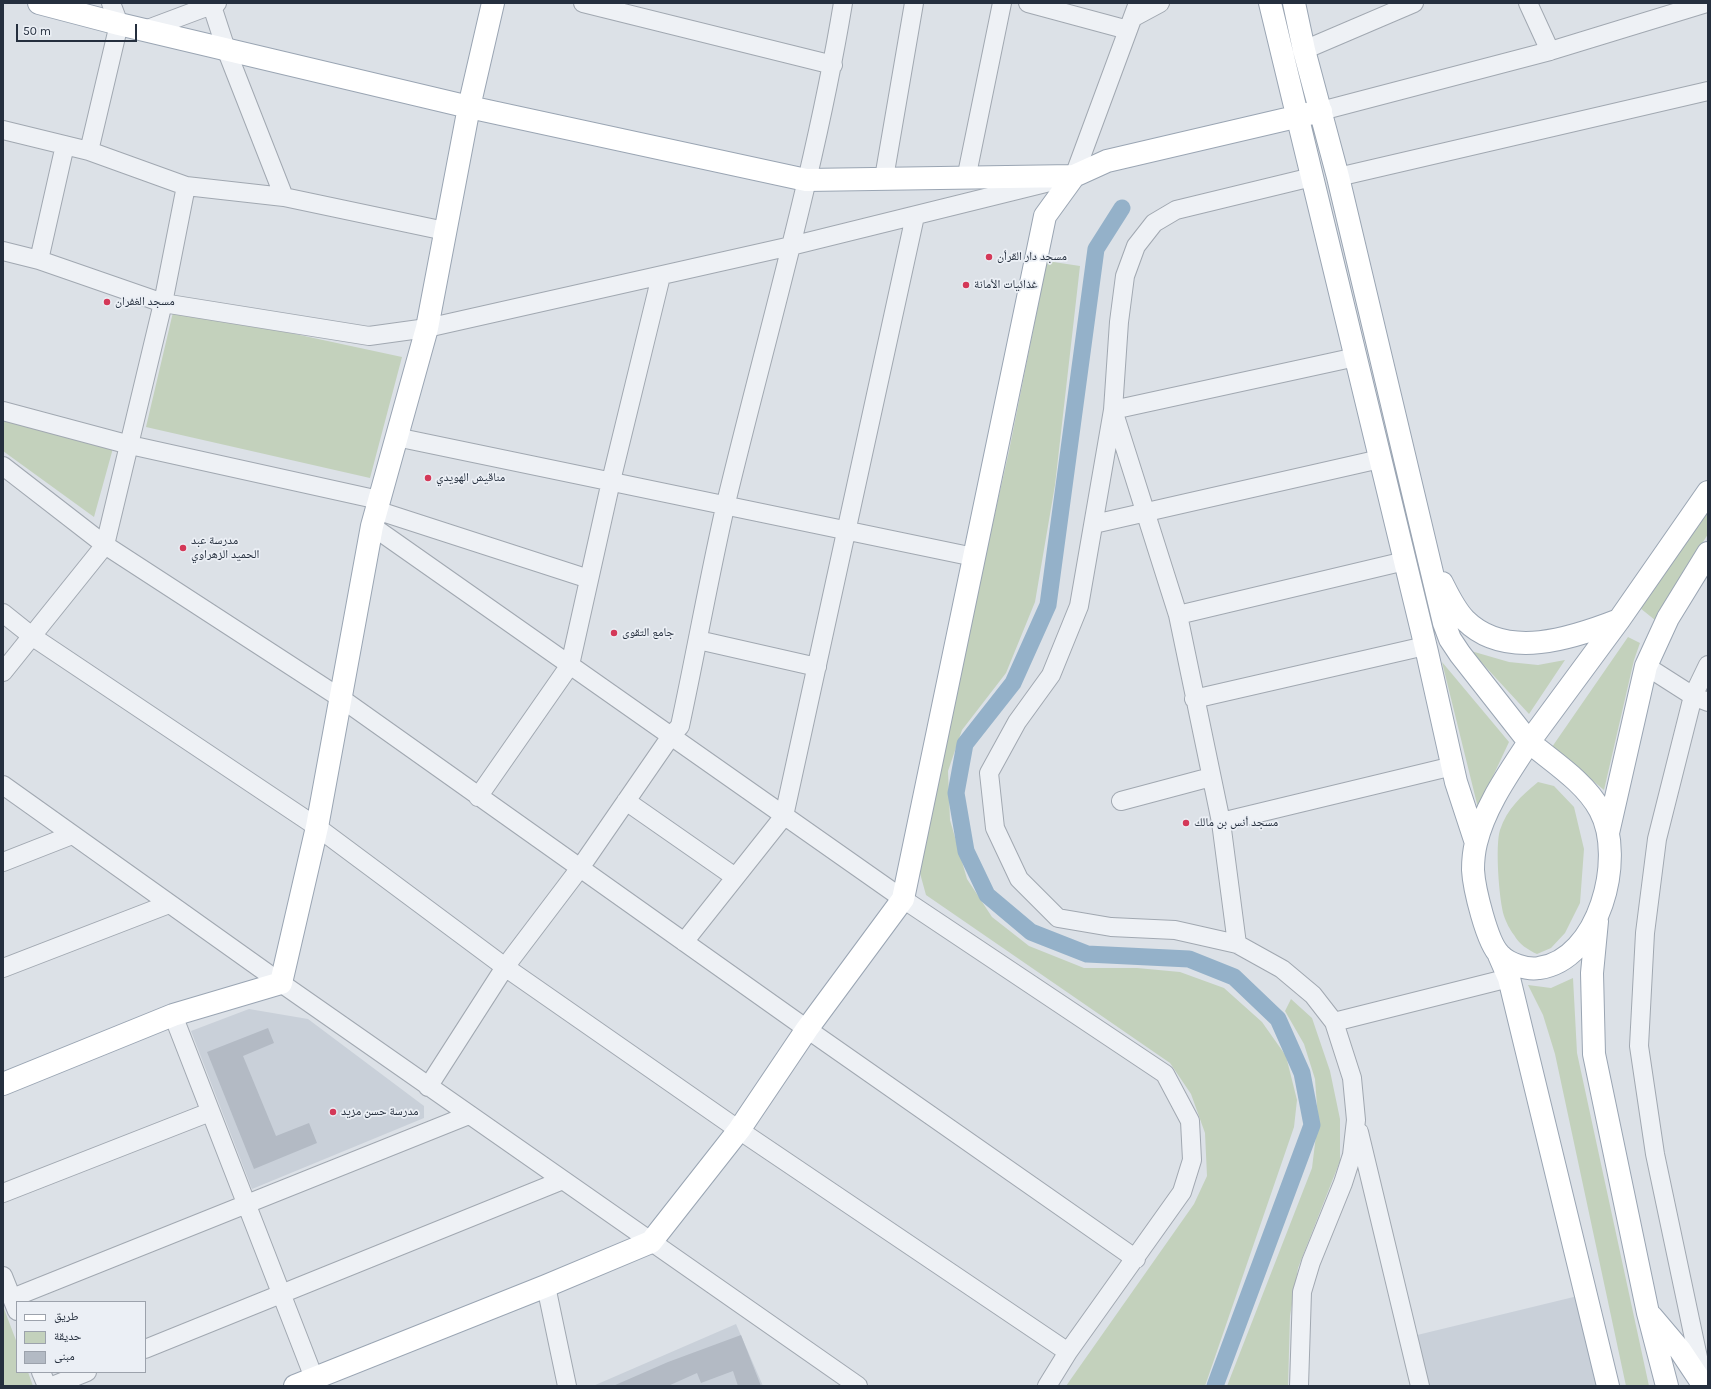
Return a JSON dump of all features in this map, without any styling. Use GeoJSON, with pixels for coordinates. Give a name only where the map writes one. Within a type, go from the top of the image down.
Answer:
{"type":"FeatureCollection","features":[{"type":"Feature","properties":{"kind":"main road"},"geometry":{"type":"LineString","coordinates":[[38,3],[119,24],[469,107],[806,180],[884,178],[966,179],[1074,176],[1107,161],[1321,111]]}},
{"type":"Feature","properties":{"kind":"main road"},"geometry":{"type":"LineString","coordinates":[[3,1084],[173,1015],[281,984],[317,827],[376,512],[427,328],[469,107],[493,3]]}},
{"type":"Feature","properties":{"kind":"main road"},"geometry":{"type":"LineString","coordinates":[[1270,3],[1453,766],[1476,843]]}},
{"type":"Feature","properties":{"kind":"main road"},"geometry":{"type":"LineString","coordinates":[[1294,3],[1304,50],[1338,177],[1444,623],[1450,639],[1529,742],[1590,794],[1601,812],[1608,834]]}},
{"type":"Feature","properties":{"kind":"main road"},"geometry":{"type":"LineString","coordinates":[[305,1382],[546,1286],[651,1242],[739,1130],[807,1029],[902,899],[1045,216],[1074,176]]}},
{"type":"Feature","properties":{"kind":"main road"},"geometry":{"type":"LineString","coordinates":[[1608,1386],[1509,978],[1491,939],[1480,908],[1473,869],[1476,843],[1485,816],[1500,788],[1529,742],[1619,620],[1708,492]]}},
{"type":"Feature","properties":{"kind":"main road"},"geometry":{"type":"LineString","coordinates":[[1499,955],[1520,966],[1538,968],[1556,963],[1573,952],[1586,938],[1598,914],[1606,887],[1609,865],[1608,834],[1646,666],[1668,618],[1708,553]]}},
{"type":"Feature","properties":{"kind":"main road"},"geometry":{"type":"LineString","coordinates":[[1430,560],[1450,600],[1464,619],[1480,632],[1495,637],[1511,641],[1543,642],[1582,634],[1619,620]]}},
{"type":"Feature","properties":{"kind":"main road"},"geometry":{"type":"LineString","coordinates":[[1598,914],[1592,973],[1594,1054],[1648,1313],[1666,1386]]}},
{"type":"Feature","properties":{"kind":"main road"},"geometry":{"type":"LineString","coordinates":[[1648,1313],[1680,1350],[1704,1386]]}},
{"type":"Feature","properties":{"kind":"street"},"geometry":{"type":"LineString","coordinates":[[89,151],[119,24],[111,3]]}},
{"type":"Feature","properties":{"kind":"street"},"geometry":{"type":"LineString","coordinates":[[582,3],[833,65]]}},
{"type":"Feature","properties":{"kind":"street"},"geometry":{"type":"LineString","coordinates":[[428,1087],[505,967],[580,868],[671,736],[680,726],[726,505],[791,246],[833,65],[843,3]]}},
{"type":"Feature","properties":{"kind":"street"},"geometry":{"type":"LineString","coordinates":[[884,178],[914,3]]}},
{"type":"Feature","properties":{"kind":"street"},"geometry":{"type":"LineString","coordinates":[[966,179],[1002,3]]}},
{"type":"Feature","properties":{"kind":"street"},"geometry":{"type":"LineString","coordinates":[[1028,3],[1133,16],[1160,3]]}},
{"type":"Feature","properties":{"kind":"street"},"geometry":{"type":"LineString","coordinates":[[1304,50],[1414,3]]}},
{"type":"Feature","properties":{"kind":"street"},"geometry":{"type":"LineString","coordinates":[[1528,3],[1550,51]]}},
{"type":"Feature","properties":{"kind":"street"},"geometry":{"type":"LineString","coordinates":[[1321,111],[1550,51],[1707,3]]}},
{"type":"Feature","properties":{"kind":"street"},"geometry":{"type":"LineString","coordinates":[[145,30],[213,4],[226,49],[284,196]]}},
{"type":"Feature","properties":{"kind":"street"},"geometry":{"type":"LineString","coordinates":[[3,251],[39,260],[163,303],[369,336],[427,328],[791,246],[1074,176],[1133,16]]}},
{"type":"Feature","properties":{"kind":"street"},"geometry":{"type":"LineString","coordinates":[[1338,177],[1708,91]]}},
{"type":"Feature","properties":{"kind":"street"},"geometry":{"type":"LineString","coordinates":[[3,130],[89,151],[186,186],[284,196],[446,231]]}},
{"type":"Feature","properties":{"kind":"street"},"geometry":{"type":"LineString","coordinates":[[39,260],[65,145]]}},
{"type":"Feature","properties":{"kind":"street"},"geometry":{"type":"LineString","coordinates":[[1312,177],[1176,210],[1154,223],[1136,246],[1125,276],[1119,322],[1113,410],[1094,524],[1078,606],[1050,675],[1017,722],[989,773],[995,828],[1019,879],[1058,918],[1111,927],[1175,930],[1237,944],[1282,969],[1313,995],[1334,1022],[1352,1078],[1356,1120],[1420,1386]]}},
{"type":"Feature","properties":{"kind":"street"},"geometry":{"type":"LineString","coordinates":[[3,672],[33,637],[105,545],[163,303],[186,186]]}},
{"type":"Feature","properties":{"kind":"street"},"geometry":{"type":"LineString","coordinates":[[684,942],[784,816],[915,216]]}},
{"type":"Feature","properties":{"kind":"street"},"geometry":{"type":"LineString","coordinates":[[478,797],[570,665],[611,481],[661,276]]}},
{"type":"Feature","properties":{"kind":"street"},"geometry":{"type":"LineString","coordinates":[[1113,410],[1356,357]]}},
{"type":"Feature","properties":{"kind":"street"},"geometry":{"type":"LineString","coordinates":[[1113,410],[1178,615],[1194,700],[1221,822],[1237,944]]}},
{"type":"Feature","properties":{"kind":"street"},"geometry":{"type":"LineString","coordinates":[[3,411],[376,512],[590,579]]}},
{"type":"Feature","properties":{"kind":"street"},"geometry":{"type":"LineString","coordinates":[[396,437],[726,505],[846,532],[974,557]]}},
{"type":"Feature","properties":{"kind":"street"},"geometry":{"type":"LineString","coordinates":[[1094,524],[1380,459]]}},
{"type":"Feature","properties":{"kind":"street"},"geometry":{"type":"LineString","coordinates":[[3,466],[105,545],[342,698],[478,797],[1136,1259]]}},
{"type":"Feature","properties":{"kind":"street"},"geometry":{"type":"LineString","coordinates":[[376,512],[570,665],[902,899],[1166,1074],[1190,1121],[1192,1160],[1182,1192],[1136,1259],[1068,1352],[1047,1386]]}},
{"type":"Feature","properties":{"kind":"street"},"geometry":{"type":"LineString","coordinates":[[1178,615],[1405,562]]}},
{"type":"Feature","properties":{"kind":"street"},"geometry":{"type":"LineString","coordinates":[[3,613],[33,637],[317,827],[505,967],[739,1130],[1068,1352]]}},
{"type":"Feature","properties":{"kind":"street"},"geometry":{"type":"LineString","coordinates":[[698,640],[817,667]]}},
{"type":"Feature","properties":{"kind":"street"},"geometry":{"type":"LineString","coordinates":[[1194,700],[1425,646]]}},
{"type":"Feature","properties":{"kind":"street"},"geometry":{"type":"LineString","coordinates":[[1704,1386],[1654,1154],[1640,1046],[1645,933],[1657,839],[1700,699],[1708,665]]}},
{"type":"Feature","properties":{"kind":"street"},"geometry":{"type":"LineString","coordinates":[[1646,666],[1700,699]]}},
{"type":"Feature","properties":{"kind":"street"},"geometry":{"type":"LineString","coordinates":[[1221,822],[1453,766]]}},
{"type":"Feature","properties":{"kind":"street"},"geometry":{"type":"LineString","coordinates":[[1121,801],[1211,776]]}},
{"type":"Feature","properties":{"kind":"street"},"geometry":{"type":"LineString","coordinates":[[3,785],[281,984],[858,1386]]}},
{"type":"Feature","properties":{"kind":"street"},"geometry":{"type":"LineString","coordinates":[[626,801],[735,878]]}},
{"type":"Feature","properties":{"kind":"street"},"geometry":{"type":"LineString","coordinates":[[3,862],[72,835]]}},
{"type":"Feature","properties":{"kind":"street"},"geometry":{"type":"LineString","coordinates":[[3,968],[169,904]]}},
{"type":"Feature","properties":{"kind":"street"},"geometry":{"type":"LineString","coordinates":[[1334,1022],[1509,978]]}},
{"type":"Feature","properties":{"kind":"street"},"geometry":{"type":"LineString","coordinates":[[173,1015],[282,1294],[305,1382]]}},
{"type":"Feature","properties":{"kind":"street"},"geometry":{"type":"LineString","coordinates":[[3,1193],[210,1112]]}},
{"type":"Feature","properties":{"kind":"street"},"geometry":{"type":"LineString","coordinates":[[21,1301],[247,1205],[469,1115]]}},
{"type":"Feature","properties":{"kind":"street"},"geometry":{"type":"LineString","coordinates":[[1299,1386],[1302,1292],[1311,1262],[1343,1183],[1352,1155],[1356,1120]]}},
{"type":"Feature","properties":{"kind":"street"},"geometry":{"type":"LineString","coordinates":[[146,1349],[562,1180]]}},
{"type":"Feature","properties":{"kind":"street"},"geometry":{"type":"LineString","coordinates":[[3,1276],[14,1304]]}},
{"type":"Feature","properties":{"kind":"street"},"geometry":{"type":"LineString","coordinates":[[546,1286],[567,1386]]}},
{"type":"Feature","properties":{"kind":"street"},"geometry":{"type":"LineString","coordinates":[[41,1373],[47,1386]]}},
{"type":"Feature","properties":{"kind":"street"},"geometry":{"type":"LineString","coordinates":[[52,1386],[84,1373]]}},
{"type":"Feature","properties":{"kind":"shaded area"},"geometry":{"type":"Polygon","coordinates":[[[249,1009],[308,1019],[424,1106],[424,1118],[252,1189],[191,1031],[249,1009]]]}},
{"type":"Feature","properties":{"kind":"shaded area"},"geometry":{"type":"Polygon","coordinates":[[[1586,1294],[1608,1386],[1420,1386],[1409,1337],[1586,1294]]]}},
{"type":"Feature","properties":{"kind":"shaded area"},"geometry":{"type":"Polygon","coordinates":[[[736,1324],[763,1386],[593,1386],[736,1324]]]}},
{"type":"Feature","properties":{"kind":"green space"},"geometry":{"type":"Polygon","coordinates":[[[1047,261],[1080,266],[1055,485],[1035,602],[1006,673],[962,730],[948,771],[950,820],[967,879],[992,917],[1029,946],[1084,968],[1137,968],[1180,972],[1224,988],[1262,1022],[1286,1056],[1297,1100],[1294,1127],[1205,1386],[1066,1386],[1194,1204],[1207,1176],[1205,1133],[1191,1094],[1170,1063],[926,895],[918,866],[945,735],[1009,451],[1047,261]]]}},
{"type":"Feature","properties":{"kind":"green space"},"geometry":{"type":"Polygon","coordinates":[[[174,308],[402,357],[370,478],[146,427],[174,308]]]}},
{"type":"Feature","properties":{"kind":"green space"},"geometry":{"type":"Polygon","coordinates":[[[3,417],[115,441],[94,517],[3,451],[3,417]]]}},
{"type":"Feature","properties":{"kind":"green space"},"geometry":{"type":"Polygon","coordinates":[[[1708,508],[1708,534],[1655,620],[1640,608],[1708,508]]]}},
{"type":"Feature","properties":{"kind":"green space"},"geometry":{"type":"Polygon","coordinates":[[[1628,637],[1640,643],[1634,660],[1604,790],[1552,747],[1628,637]]]}},
{"type":"Feature","properties":{"kind":"green space"},"geometry":{"type":"Polygon","coordinates":[[[1471,651],[1509,662],[1538,665],[1565,660],[1529,714],[1471,651]]]}},
{"type":"Feature","properties":{"kind":"green space"},"geometry":{"type":"Polygon","coordinates":[[[1442,662],[1509,742],[1478,808],[1442,662]]]}},
{"type":"Feature","properties":{"kind":"green space"},"geometry":{"type":"Polygon","coordinates":[[[1538,782],[1554,786],[1574,807],[1584,849],[1580,903],[1565,933],[1551,948],[1537,954],[1527,949],[1518,941],[1505,918],[1499,886],[1498,848],[1500,830],[1506,816],[1520,798],[1538,782]]]}},
{"type":"Feature","properties":{"kind":"green space"},"geometry":{"type":"Polygon","coordinates":[[[1573,978],[1577,1053],[1649,1386],[1626,1386],[1555,1054],[1543,1015],[1528,985],[1551,988],[1573,978]]]}},
{"type":"Feature","properties":{"kind":"green space"},"geometry":{"type":"Polygon","coordinates":[[[1291,999],[1312,1018],[1330,1071],[1340,1119],[1340,1161],[1298,1268],[1290,1316],[1288,1386],[1227,1386],[1312,1168],[1318,1119],[1315,1079],[1304,1044],[1285,1011],[1291,999]]]}},
{"type":"Feature","properties":{"kind":"green space"},"geometry":{"type":"Polygon","coordinates":[[[3,1306],[16,1340],[16,1373],[28,1373],[33,1386],[3,1386],[3,1306]]]}},
{"type":"Feature","properties":{"kind":"building"},"geometry":{"type":"Polygon","coordinates":[[[268,1028],[274,1043],[243,1056],[276,1136],[309,1123],[317,1143],[254,1169],[207,1052],[268,1028]]]}},
{"type":"Feature","properties":{"kind":"building"},"geometry":{"type":"Polygon","coordinates":[[[741,1335],[761,1386],[738,1386],[733,1371],[701,1383],[697,1373],[668,1386],[613,1386],[668,1362],[741,1335]]]}},
{"type":"Feature","properties":{"kind":"waterway"},"geometry":{"type":"LineString","coordinates":[[1122,208],[1096,249],[1048,605],[1013,683],[965,744],[956,793],[966,851],[987,895],[1031,932],[1087,954],[1189,959],[1234,977],[1278,1019],[1302,1073],[1312,1125],[1215,1386]]}},
{"type":"Feature","properties":{"kind":"place","name":"مسجد دار القرأن"},"geometry":{"type":"Point","coordinates":[989,257]}},
{"type":"Feature","properties":{"kind":"place","name":"غذائيات الأمانة"},"geometry":{"type":"Point","coordinates":[966,285]}},
{"type":"Feature","properties":{"kind":"place","name":"مسجد الغفران"},"geometry":{"type":"Point","coordinates":[107,302]}},
{"type":"Feature","properties":{"kind":"place","name":"مناقيش الهويدي"},"geometry":{"type":"Point","coordinates":[428,478]}},
{"type":"Feature","properties":{"kind":"place","name":"مدرسة عبد الحميد الزهراوي"},"geometry":{"type":"Point","coordinates":[183,548]}},
{"type":"Feature","properties":{"kind":"place","name":"جامع التقوى"},"geometry":{"type":"Point","coordinates":[614,633]}},
{"type":"Feature","properties":{"kind":"place","name":"مسجد أنس بن مالك"},"geometry":{"type":"Point","coordinates":[1186,823]}},
{"type":"Feature","properties":{"kind":"place","name":"مدرسة حسن مزيد"},"geometry":{"type":"Point","coordinates":[333,1112]}}]}
